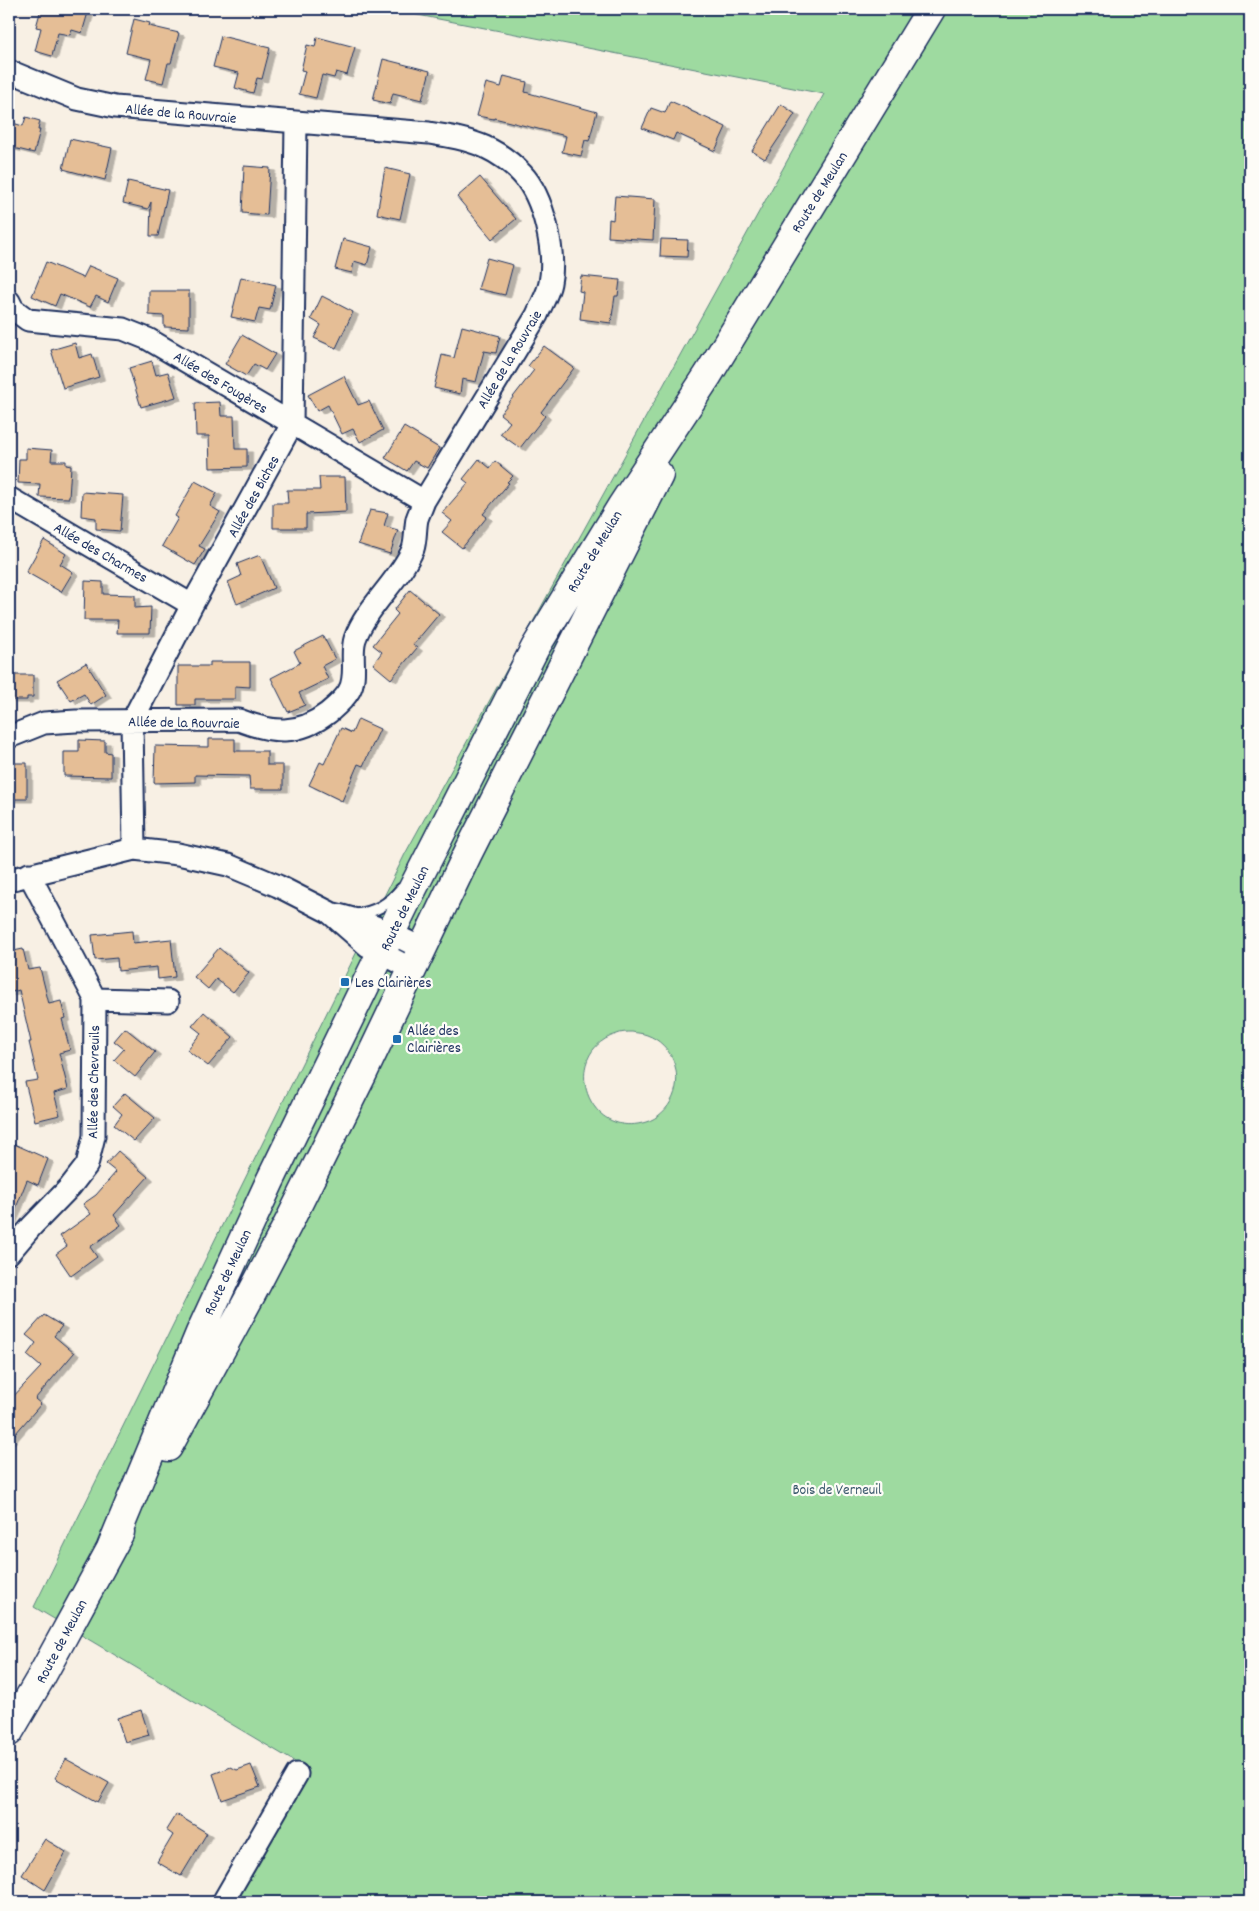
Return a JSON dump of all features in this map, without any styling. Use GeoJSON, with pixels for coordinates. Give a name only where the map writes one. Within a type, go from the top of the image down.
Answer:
{"type":"FeatureCollection","features":[{"type":"Feature","properties":{"kind":"main road","name":"Route de Meulan"},"geometry":{"type":"LineString","coordinates":[[111,1548],[223,1280],[450,815],[540,640],[621,507],[708,375],[932,9]]}},
{"type":"Feature","properties":{"kind":"main road","name":"Route de Meulan"},"geometry":{"type":"LineString","coordinates":[[9,1732],[195,1401],[252,1293],[354,1091],[467,854],[631,533],[708,375]]}},
{"type":"Feature","properties":{"kind":"street","name":"Allée de la Rouvraie"},"geometry":{"type":"LineString","coordinates":[[9,71],[78,99],[115,108],[429,133],[461,139],[485,147],[504,159],[523,175],[535,195],[546,221],[551,247],[550,284],[537,315],[424,501],[417,520],[413,548],[355,640],[350,691],[338,706],[322,718],[301,728],[280,731],[258,728],[239,720],[76,721],[44,723],[9,737]]}},
{"type":"Feature","properties":{"kind":"street","name":"Allée des Biches"},"geometry":{"type":"LineString","coordinates":[[134,849],[132,721],[192,605],[292,424],[296,122]]}},
{"type":"Feature","properties":{"kind":"street","name":"Allée des Fougères"},"geometry":{"type":"LineString","coordinates":[[9,301],[13,309],[28,320],[123,329],[148,339],[424,501]]}},
{"type":"Feature","properties":{"kind":"street","name":"Allée des Charmes"},"geometry":{"type":"LineString","coordinates":[[9,498],[192,605]]}},
{"type":"Feature","properties":{"kind":"street"},"geometry":{"type":"LineString","coordinates":[[9,880],[134,849],[178,854],[228,866],[278,886],[336,914],[364,922],[387,943],[417,959]]}},
{"type":"Feature","properties":{"kind":"street","name":"Allée des Chevreuils"},"geometry":{"type":"LineString","coordinates":[[9,1253],[87,1165],[94,1136],[95,999],[29,874]]}},
{"type":"Feature","properties":{"kind":"street"},"geometry":{"type":"LineString","coordinates":[[95,999],[168,1001]]}},
{"type":"Feature","properties":{"kind":"street"},"geometry":{"type":"LineString","coordinates":[[223,1902],[297,1774]]}},
{"type":"Feature","properties":{"kind":"lane"},"geometry":{"type":"LineString","coordinates":[[336,914],[369,912],[391,901],[402,888],[450,815]]}},
{"type":"Feature","properties":{"kind":"green space","name":"Bois de Verneuil"},"geometry":{"type":"Polygon","coordinates":[[[387,9],[1250,9],[1250,1902],[230,1902],[307,1769],[34,1607],[405,854],[824,94],[387,9]],[[634,1032],[619,1033],[599,1043],[588,1058],[585,1074],[587,1092],[595,1107],[608,1119],[625,1124],[646,1122],[662,1113],[673,1097],[677,1078],[673,1060],[663,1045],[656,1039],[634,1032]]]}},
{"type":"Feature","properties":{"kind":"building"},"geometry":{"type":"Polygon","coordinates":[[[41,9],[89,9],[82,33],[72,30],[70,35],[58,33],[52,56],[35,51],[41,28],[36,27],[41,9]]]}},
{"type":"Feature","properties":{"kind":"building"},"geometry":{"type":"Polygon","coordinates":[[[134,19],[150,23],[149,26],[179,33],[171,63],[168,63],[163,83],[146,79],[151,59],[126,53],[134,19]]]}},
{"type":"Feature","properties":{"kind":"building"},"geometry":{"type":"Polygon","coordinates":[[[221,36],[270,48],[262,79],[257,78],[253,93],[235,88],[239,73],[213,67],[221,36]]]}},
{"type":"Feature","properties":{"kind":"building"},"geometry":{"type":"Polygon","coordinates":[[[317,37],[355,47],[347,75],[336,72],[334,78],[322,75],[316,98],[299,94],[305,71],[301,70],[307,45],[315,47],[317,37]]]}},
{"type":"Feature","properties":{"kind":"building"},"geometry":{"type":"Polygon","coordinates":[[[383,59],[430,71],[422,100],[393,93],[390,104],[373,100],[383,59]]]}},
{"type":"Feature","properties":{"kind":"building"},"geometry":{"type":"Polygon","coordinates":[[[504,76],[527,82],[525,92],[597,112],[589,141],[585,140],[581,156],[562,152],[566,136],[494,118],[477,116],[486,83],[501,87],[504,76]]]}},
{"type":"Feature","properties":{"kind":"building"},"geometry":{"type":"Polygon","coordinates":[[[670,101],[726,127],[715,151],[676,133],[673,140],[642,128],[651,108],[665,113],[670,101]]]}},
{"type":"Feature","properties":{"kind":"building"},"geometry":{"type":"Polygon","coordinates":[[[781,104],[795,114],[765,159],[752,151],[781,104]]]}},
{"type":"Feature","properties":{"kind":"building"},"geometry":{"type":"Polygon","coordinates":[[[26,117],[40,121],[38,130],[40,130],[34,153],[9,147],[9,122],[23,126],[26,117]]]}},
{"type":"Feature","properties":{"kind":"building"},"geometry":{"type":"Polygon","coordinates":[[[70,139],[112,148],[105,180],[63,169],[70,139]]]}},
{"type":"Feature","properties":{"kind":"building"},"geometry":{"type":"Polygon","coordinates":[[[244,166],[270,168],[267,215],[242,213],[244,166]]]}},
{"type":"Feature","properties":{"kind":"building"},"geometry":{"type":"Polygon","coordinates":[[[385,168],[410,174],[400,219],[377,214],[385,168]]]}},
{"type":"Feature","properties":{"kind":"building"},"geometry":{"type":"Polygon","coordinates":[[[480,177],[516,219],[492,239],[457,197],[480,177]]]}},
{"type":"Feature","properties":{"kind":"building"},"geometry":{"type":"Polygon","coordinates":[[[128,181],[168,190],[158,236],[150,236],[151,202],[148,209],[123,203],[128,181]]]}},
{"type":"Feature","properties":{"kind":"building"},"geometry":{"type":"Polygon","coordinates":[[[615,196],[655,199],[653,240],[608,237],[609,219],[613,220],[615,196]]]}},
{"type":"Feature","properties":{"kind":"building"},"geometry":{"type":"Polygon","coordinates":[[[343,239],[372,247],[367,265],[354,261],[352,273],[335,269],[343,239]]]}},
{"type":"Feature","properties":{"kind":"building"},"geometry":{"type":"Polygon","coordinates":[[[661,239],[688,240],[687,257],[660,256],[661,239]]]}},
{"type":"Feature","properties":{"kind":"building"},"geometry":{"type":"Polygon","coordinates":[[[487,258],[513,265],[505,295],[478,289],[487,258]]]}},
{"type":"Feature","properties":{"kind":"building"},"geometry":{"type":"Polygon","coordinates":[[[46,262],[83,278],[89,266],[118,278],[108,302],[96,296],[90,307],[60,294],[55,306],[32,296],[46,262]]]}},
{"type":"Feature","properties":{"kind":"building"},"geometry":{"type":"Polygon","coordinates":[[[581,276],[620,280],[618,296],[615,296],[611,323],[580,319],[583,292],[579,291],[581,276]]]}},
{"type":"Feature","properties":{"kind":"building"},"geometry":{"type":"Polygon","coordinates":[[[241,277],[276,285],[270,310],[259,308],[255,322],[231,317],[241,277]]]}},
{"type":"Feature","properties":{"kind":"building"},"geometry":{"type":"Polygon","coordinates":[[[149,291],[189,291],[189,328],[164,327],[164,316],[149,315],[149,291]]]}},
{"type":"Feature","properties":{"kind":"building"},"geometry":{"type":"Polygon","coordinates":[[[322,296],[353,312],[336,348],[314,338],[321,325],[311,319],[322,296]]]}},
{"type":"Feature","properties":{"kind":"building"},"geometry":{"type":"Polygon","coordinates":[[[462,326],[500,336],[496,353],[484,351],[476,382],[462,379],[460,394],[434,388],[442,355],[454,358],[462,326]]]}},
{"type":"Feature","properties":{"kind":"building"},"geometry":{"type":"Polygon","coordinates":[[[242,335],[275,354],[265,370],[254,364],[246,376],[225,364],[242,335]]]}},
{"type":"Feature","properties":{"kind":"building"},"geometry":{"type":"Polygon","coordinates":[[[75,343],[79,358],[92,354],[99,377],[63,388],[51,350],[75,343]]]}},
{"type":"Feature","properties":{"kind":"building"},"geometry":{"type":"Polygon","coordinates":[[[544,346],[574,368],[541,412],[545,416],[520,448],[500,434],[510,422],[500,414],[534,370],[528,366],[544,346]]]}},
{"type":"Feature","properties":{"kind":"building"},"geometry":{"type":"Polygon","coordinates":[[[152,361],[156,375],[168,372],[176,397],[141,407],[129,368],[152,361]]]}},
{"type":"Feature","properties":{"kind":"building"},"geometry":{"type":"Polygon","coordinates":[[[344,376],[358,405],[369,401],[383,430],[360,442],[353,429],[342,434],[328,405],[317,411],[308,395],[344,376]]]}},
{"type":"Feature","properties":{"kind":"building"},"geometry":{"type":"Polygon","coordinates":[[[220,402],[221,416],[234,416],[235,449],[247,449],[247,467],[210,468],[209,436],[196,436],[195,403],[220,402]]]}},
{"type":"Feature","properties":{"kind":"building"},"geometry":{"type":"Polygon","coordinates":[[[404,427],[439,448],[427,468],[414,461],[407,471],[385,458],[404,427]]]}},
{"type":"Feature","properties":{"kind":"building"},"geometry":{"type":"Polygon","coordinates":[[[26,448],[52,450],[51,461],[66,461],[66,465],[71,466],[69,498],[39,497],[40,484],[18,483],[19,459],[26,459],[26,448]]]}},
{"type":"Feature","properties":{"kind":"building"},"geometry":{"type":"Polygon","coordinates":[[[479,459],[490,468],[495,461],[513,476],[483,514],[487,517],[462,548],[442,532],[452,521],[442,513],[468,483],[463,479],[479,459]]]}},
{"type":"Feature","properties":{"kind":"building"},"geometry":{"type":"Polygon","coordinates":[[[319,477],[345,477],[346,512],[306,514],[306,528],[273,528],[273,503],[288,503],[287,490],[320,490],[319,477]]]}},
{"type":"Feature","properties":{"kind":"building"},"geometry":{"type":"Polygon","coordinates":[[[195,481],[217,493],[210,506],[220,512],[199,546],[205,549],[195,565],[162,546],[178,518],[175,516],[195,481]]]}},
{"type":"Feature","properties":{"kind":"building"},"geometry":{"type":"Polygon","coordinates":[[[82,492],[123,495],[120,531],[96,529],[96,518],[81,516],[82,492]]]}},
{"type":"Feature","properties":{"kind":"building"},"geometry":{"type":"Polygon","coordinates":[[[370,510],[388,513],[384,526],[398,530],[390,554],[358,544],[370,510]]]}},
{"type":"Feature","properties":{"kind":"building"},"geometry":{"type":"Polygon","coordinates":[[[44,540],[66,554],[60,564],[73,572],[61,592],[26,572],[44,540]]]}},
{"type":"Feature","properties":{"kind":"building"},"geometry":{"type":"Polygon","coordinates":[[[260,555],[274,588],[237,604],[228,582],[241,576],[237,564],[260,555]]]}},
{"type":"Feature","properties":{"kind":"building"},"geometry":{"type":"Polygon","coordinates":[[[85,581],[103,582],[103,594],[135,595],[135,608],[151,607],[150,633],[117,633],[118,620],[84,620],[85,581]]]}},
{"type":"Feature","properties":{"kind":"building"},"geometry":{"type":"Polygon","coordinates":[[[410,590],[439,614],[413,645],[417,648],[391,679],[373,664],[382,652],[373,645],[398,614],[394,610],[410,590]]]}},
{"type":"Feature","properties":{"kind":"building"},"geometry":{"type":"Polygon","coordinates":[[[323,636],[335,659],[322,666],[328,679],[299,693],[305,705],[288,712],[271,678],[300,663],[294,651],[323,636]]]}},
{"type":"Feature","properties":{"kind":"building"},"geometry":{"type":"Polygon","coordinates":[[[210,662],[250,662],[250,687],[235,686],[235,699],[195,699],[195,705],[178,705],[178,666],[210,666],[210,662]]]}},
{"type":"Feature","properties":{"kind":"building"},"geometry":{"type":"Polygon","coordinates":[[[86,663],[106,695],[91,705],[84,694],[71,701],[57,680],[86,663]]]}},
{"type":"Feature","properties":{"kind":"building"},"geometry":{"type":"Polygon","coordinates":[[[9,675],[33,675],[33,697],[27,697],[27,700],[9,700],[9,675]]]}},
{"type":"Feature","properties":{"kind":"building"},"geometry":{"type":"Polygon","coordinates":[[[358,719],[380,729],[363,766],[358,764],[342,801],[309,785],[320,762],[324,764],[341,728],[352,733],[358,719]]]}},
{"type":"Feature","properties":{"kind":"building"},"geometry":{"type":"Polygon","coordinates":[[[209,739],[235,739],[235,751],[267,751],[267,765],[283,765],[283,789],[250,789],[249,776],[195,775],[195,782],[154,783],[155,746],[209,747],[209,739]]]}},
{"type":"Feature","properties":{"kind":"building"},"geometry":{"type":"Polygon","coordinates":[[[79,740],[105,741],[105,752],[111,753],[111,777],[64,776],[64,752],[79,752],[79,740]]]}},
{"type":"Feature","properties":{"kind":"building"},"geometry":{"type":"Polygon","coordinates":[[[9,763],[27,763],[27,799],[9,799],[9,763]]]}},
{"type":"Feature","properties":{"kind":"building"},"geometry":{"type":"Polygon","coordinates":[[[132,931],[133,943],[171,939],[175,977],[158,979],[157,967],[118,971],[117,958],[95,960],[92,935],[132,931]]]}},
{"type":"Feature","properties":{"kind":"building"},"geometry":{"type":"Polygon","coordinates":[[[219,948],[249,973],[233,992],[216,979],[208,989],[194,977],[219,948]]]}},
{"type":"Feature","properties":{"kind":"building"},"geometry":{"type":"Polygon","coordinates":[[[23,949],[28,970],[40,968],[49,1004],[61,1001],[65,1018],[62,1019],[70,1050],[59,1053],[68,1089],[54,1093],[60,1115],[35,1121],[25,1082],[38,1080],[29,1042],[31,1042],[19,990],[9,993],[9,952],[23,949]]]}},
{"type":"Feature","properties":{"kind":"building"},"geometry":{"type":"Polygon","coordinates":[[[204,1012],[233,1037],[208,1066],[187,1050],[201,1033],[192,1026],[204,1012]]]}},
{"type":"Feature","properties":{"kind":"building"},"geometry":{"type":"Polygon","coordinates":[[[125,1028],[155,1052],[135,1077],[114,1060],[124,1049],[114,1041],[125,1028]]]}},
{"type":"Feature","properties":{"kind":"building"},"geometry":{"type":"Polygon","coordinates":[[[125,1093],[155,1118],[134,1141],[114,1125],[122,1114],[113,1106],[125,1093]]]}},
{"type":"Feature","properties":{"kind":"building"},"geometry":{"type":"Polygon","coordinates":[[[14,1144],[48,1159],[38,1185],[27,1180],[10,1223],[9,1156],[14,1144]]]}},
{"type":"Feature","properties":{"kind":"building"},"geometry":{"type":"Polygon","coordinates":[[[118,1151],[148,1177],[114,1215],[121,1225],[90,1247],[97,1257],[71,1276],[56,1254],[67,1246],[60,1236],[91,1214],[83,1204],[96,1195],[116,1172],[106,1164],[118,1151]]]}},
{"type":"Feature","properties":{"kind":"building"},"geometry":{"type":"Polygon","coordinates":[[[44,1315],[62,1326],[54,1336],[74,1353],[35,1399],[41,1404],[9,1441],[9,1401],[41,1367],[27,1355],[36,1343],[26,1335],[44,1315]]]}},
{"type":"Feature","properties":{"kind":"building"},"geometry":{"type":"Polygon","coordinates":[[[141,1710],[149,1735],[125,1742],[117,1718],[141,1710]]]}},
{"type":"Feature","properties":{"kind":"building"},"geometry":{"type":"Polygon","coordinates":[[[66,1759],[109,1783],[98,1802],[55,1778],[66,1759]]]}},
{"type":"Feature","properties":{"kind":"building"},"geometry":{"type":"Polygon","coordinates":[[[251,1765],[260,1787],[222,1800],[213,1774],[231,1767],[237,1770],[251,1765]]]}},
{"type":"Feature","properties":{"kind":"building"},"geometry":{"type":"Polygon","coordinates":[[[176,1814],[207,1833],[181,1876],[157,1862],[173,1835],[166,1830],[176,1814]]]}},
{"type":"Feature","properties":{"kind":"building"},"geometry":{"type":"Polygon","coordinates":[[[45,1839],[66,1852],[45,1890],[22,1875],[45,1839]]]}},
{"type":"Feature","properties":{"kind":"place","name":"Les Clairières"},"geometry":{"type":"Point","coordinates":[345,982]}},
{"type":"Feature","properties":{"kind":"place","name":"Allée des Clairières"},"geometry":{"type":"Point","coordinates":[397,1039]}}]}
